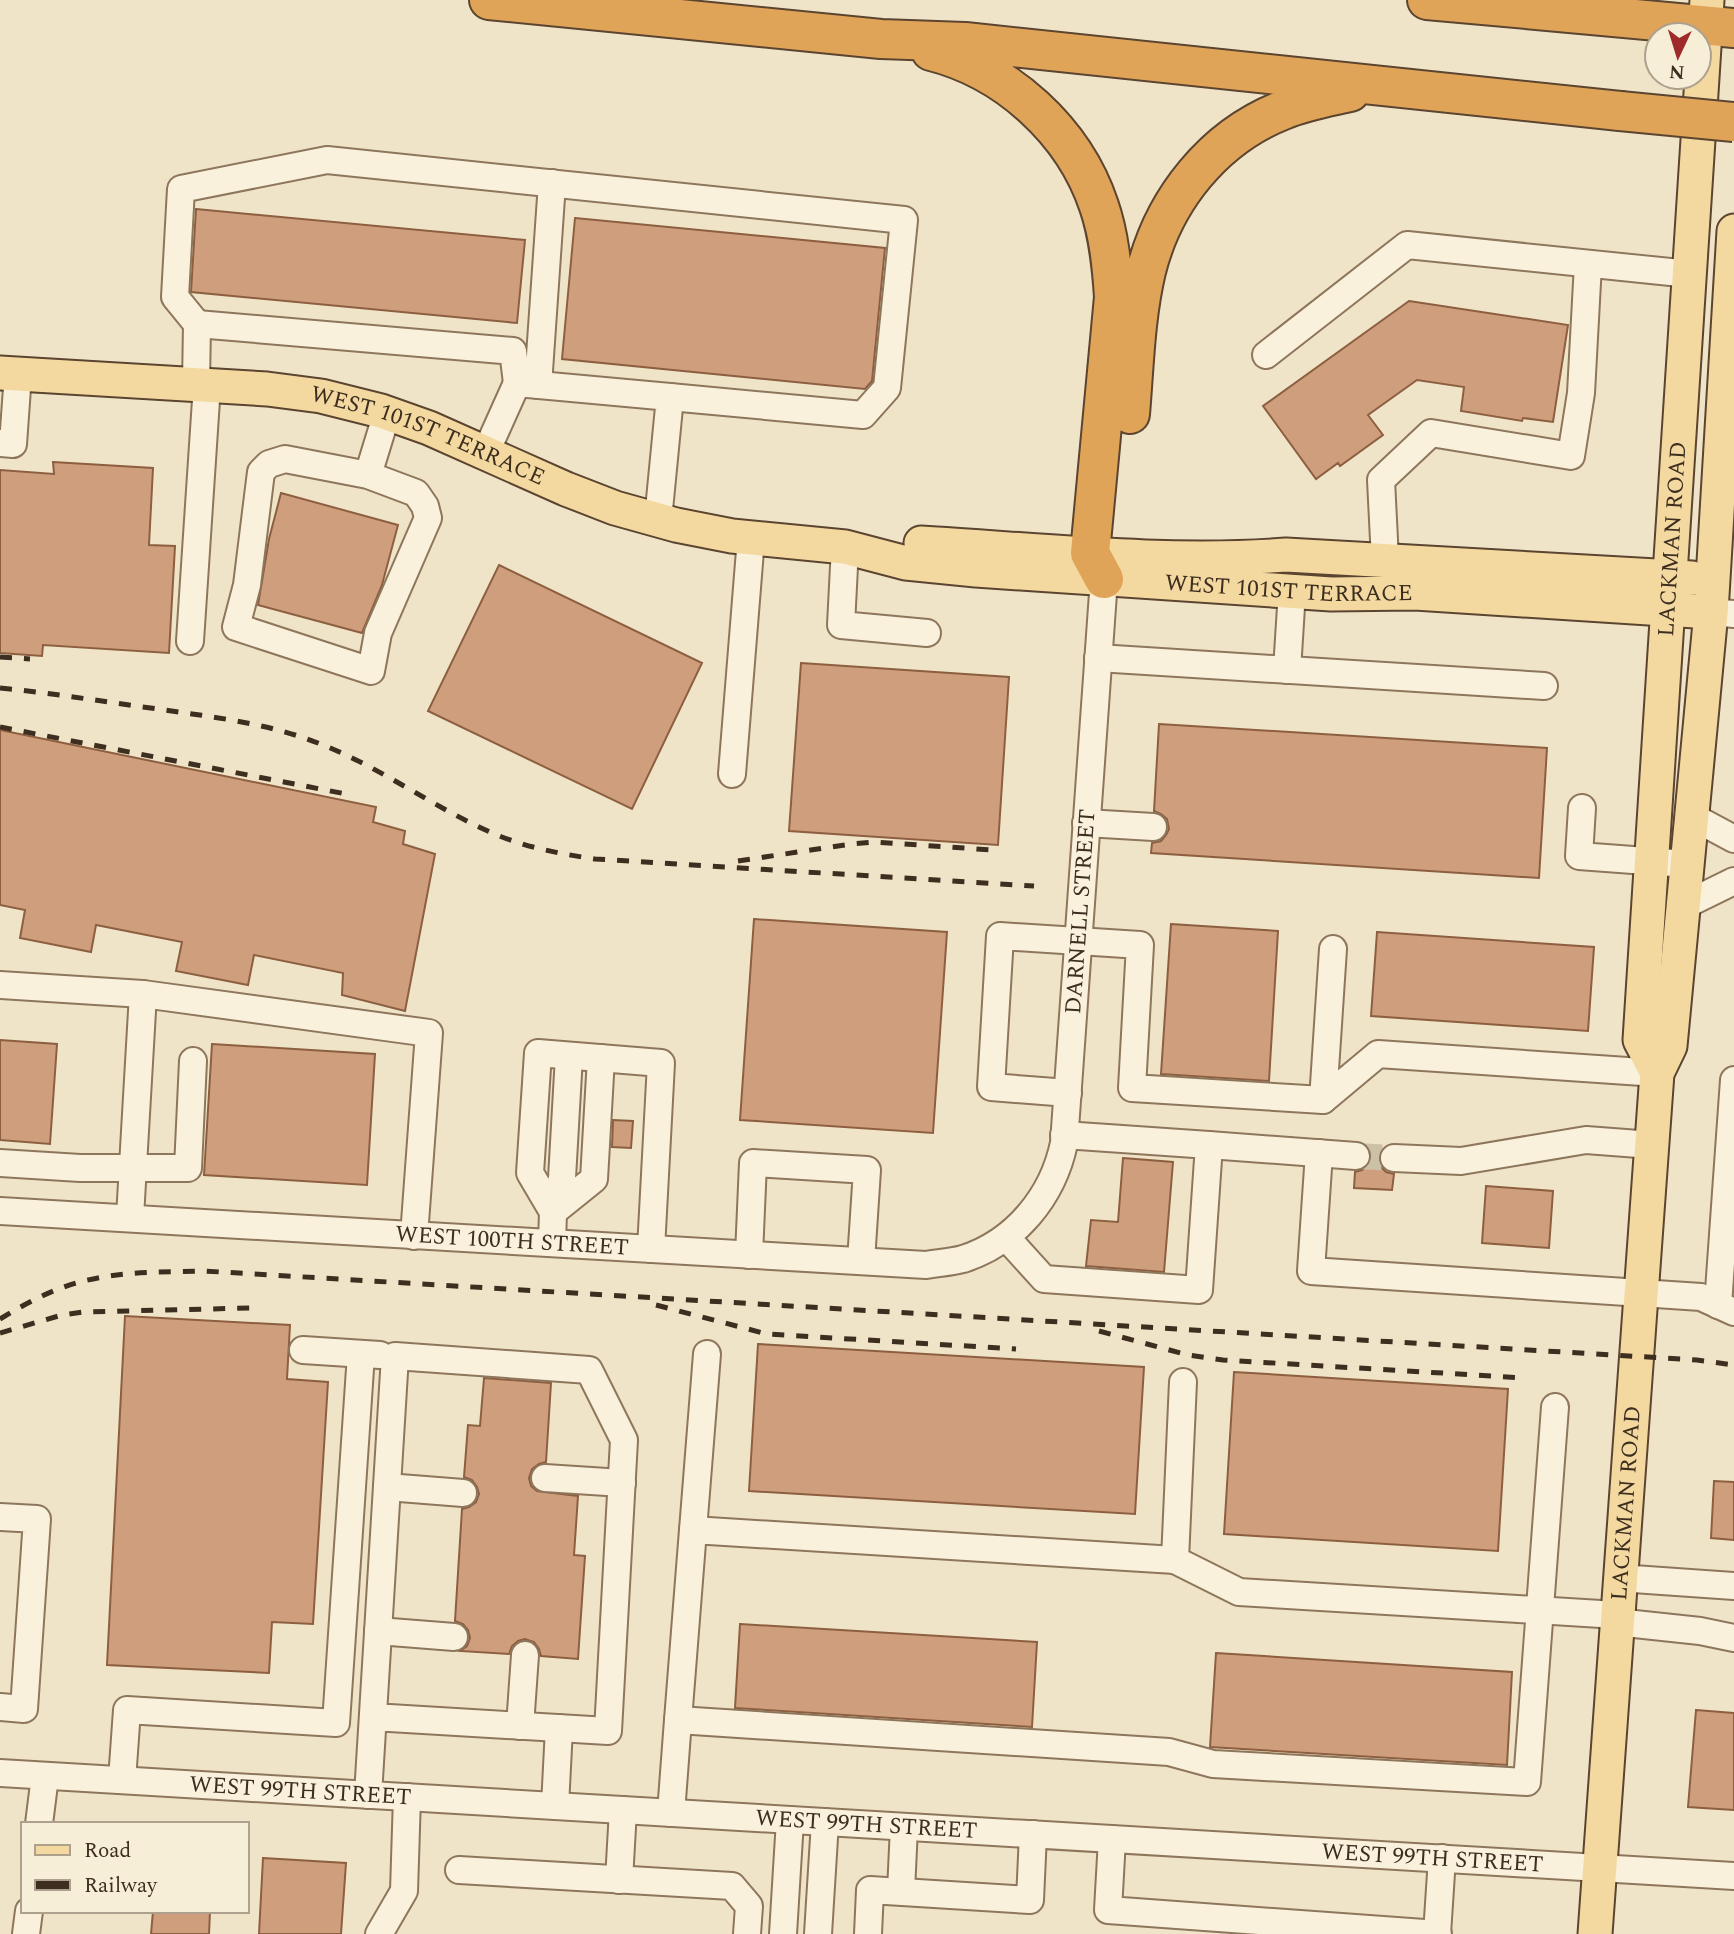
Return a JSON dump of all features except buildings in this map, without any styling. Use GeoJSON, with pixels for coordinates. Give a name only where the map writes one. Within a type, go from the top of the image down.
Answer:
{"type":"FeatureCollection","features":[{"type":"Feature","properties":{"kind":"highway"},"geometry":{"type":"LineString","coordinates":[[489,0],[881,39],[965,42],[1734,122]]}},
{"type":"Feature","properties":{"kind":"highway"},"geometry":{"type":"LineString","coordinates":[[1426,0],[1715,18]]}},
{"type":"Feature","properties":{"kind":"highway"},"geometry":{"type":"LineString","coordinates":[[881,39],[943,54],[999,79],[1042,115],[1072,152],[1088,178],[1100,207],[1108,241],[1114,297],[1104,563]]}},
{"type":"Feature","properties":{"kind":"highway"},"geometry":{"type":"LineString","coordinates":[[1104,563],[1146,270],[1168,212],[1207,159],[1246,128],[1285,108],[1372,86]]}},
{"type":"Feature","properties":{"kind":"main road","name":"LACKMAN ROAD"},"geometry":{"type":"LineString","coordinates":[[1657,1073],[1640,1040],[1690,274],[1715,18]]}},
{"type":"Feature","properties":{"kind":"main road","name":"LACKMAN ROAD"},"geometry":{"type":"LineString","coordinates":[[1595,1934],[1657,1073],[1670,1046],[1691,816],[1723,597],[1725,399],[1734,231]]}},
{"type":"Feature","properties":{"kind":"main road"},"geometry":{"type":"LineString","coordinates":[[1690,274],[1707,279],[1715,292],[1712,368],[1725,399]]}},
{"type":"Feature","properties":{"kind":"main road","name":"WEST 101ST TERRACE"},"geometry":{"type":"LineString","coordinates":[[9,373],[267,388],[321,396],[387,413],[429,428],[615,508],[658,520],[751,538],[845,548],[905,542],[1104,563],[1292,592],[1415,593],[1668,609],[1723,597]]}},
{"type":"Feature","properties":{"kind":"main road","name":"WEST 101ST TERRACE"},"geometry":{"type":"LineString","coordinates":[[1104,563],[1286,555],[1670,575],[1723,597]]}},
{"type":"Feature","properties":{"kind":"street"},"geometry":{"type":"LineString","coordinates":[[190,641],[202,385],[197,324],[175,298],[181,189],[327,160],[904,220],[887,388],[863,415],[528,384]]}},
{"type":"Feature","properties":{"kind":"street"},"geometry":{"type":"LineString","coordinates":[[486,452],[528,384],[552,183]]}},
{"type":"Feature","properties":{"kind":"street"},"geometry":{"type":"LineString","coordinates":[[1266,355],[1407,245],[1690,274]]}},
{"type":"Feature","properties":{"kind":"street"},"geometry":{"type":"LineString","coordinates":[[1384,560],[1381,480],[1431,433],[1571,456],[1581,393],[1588,264]]}},
{"type":"Feature","properties":{"kind":"street"},"geometry":{"type":"LineString","coordinates":[[197,324],[513,351],[528,384]]}},
{"type":"Feature","properties":{"kind":"street"},"geometry":{"type":"LineString","coordinates":[[0,443],[13,444],[9,373]]}},
{"type":"Feature","properties":{"kind":"street"},"geometry":{"type":"LineString","coordinates":[[658,520],[670,397]]}},
{"type":"Feature","properties":{"kind":"street"},"geometry":{"type":"LineString","coordinates":[[368,475],[387,413]]}},
{"type":"Feature","properties":{"kind":"street"},"geometry":{"type":"LineString","coordinates":[[285,459],[368,475],[416,493],[425,506],[428,518],[378,633],[371,671],[236,627],[247,585],[261,472],[270,464],[285,459]]}},
{"type":"Feature","properties":{"kind":"street"},"geometry":{"type":"LineString","coordinates":[[732,774],[751,538]]}},
{"type":"Feature","properties":{"kind":"street"},"geometry":{"type":"LineString","coordinates":[[845,548],[841,625],[927,633]]}},
{"type":"Feature","properties":{"kind":"street","name":"DARNELL STREET"},"geometry":{"type":"LineString","coordinates":[[1011,1234],[1047,1192],[1060,1163],[1064,1135],[1104,563]]}},
{"type":"Feature","properties":{"kind":"street"},"geometry":{"type":"LineString","coordinates":[[1287,670],[1292,592]]}},
{"type":"Feature","properties":{"kind":"street"},"geometry":{"type":"LineString","coordinates":[[1098,658],[1544,686]]}},
{"type":"Feature","properties":{"kind":"street"},"geometry":{"type":"LineString","coordinates":[[1582,808],[1579,856],[1687,864]]}},
{"type":"Feature","properties":{"kind":"street"},"geometry":{"type":"LineString","coordinates":[[1691,816],[1734,839]]}},
{"type":"Feature","properties":{"kind":"street"},"geometry":{"type":"LineString","coordinates":[[1086,823],[1153,827]]}},
{"type":"Feature","properties":{"kind":"street"},"geometry":{"type":"LineString","coordinates":[[1683,906],[1734,881]]}},
{"type":"Feature","properties":{"kind":"street"},"geometry":{"type":"LineString","coordinates":[[1068,1093],[991,1087],[1000,936],[1140,944],[1132,1088],[1322,1100],[1378,1054],[1657,1073]]}},
{"type":"Feature","properties":{"kind":"street"},"geometry":{"type":"LineString","coordinates":[[1322,1100],[1333,949]]}},
{"type":"Feature","properties":{"kind":"street"},"geometry":{"type":"LineString","coordinates":[[0,985],[143,994],[429,1033],[414,1236]]}},
{"type":"Feature","properties":{"kind":"street"},"geometry":{"type":"LineString","coordinates":[[130,1217],[143,994]]}},
{"type":"Feature","properties":{"kind":"street"},"geometry":{"type":"LineString","coordinates":[[552,1243],[553,1212],[530,1173],[538,1054],[661,1063],[651,1249]]}},
{"type":"Feature","properties":{"kind":"street"},"geometry":{"type":"LineString","coordinates":[[553,1212],[594,1179],[585,1057]]}},
{"type":"Feature","properties":{"kind":"street"},"geometry":{"type":"LineString","coordinates":[[0,1163],[80,1168],[188,1168],[193,1061]]}},
{"type":"Feature","properties":{"kind":"street"},"geometry":{"type":"LineString","coordinates":[[1319,1153],[1311,1271],[1701,1297],[1726,1308],[1734,1080]]}},
{"type":"Feature","properties":{"kind":"street"},"geometry":{"type":"LineString","coordinates":[[1064,1135],[1356,1156]]}},
{"type":"Feature","properties":{"kind":"street"},"geometry":{"type":"LineString","coordinates":[[1394,1158],[1461,1161],[1586,1140],[1652,1145]]}},
{"type":"Feature","properties":{"kind":"street"},"geometry":{"type":"LineString","coordinates":[[1011,1234],[1044,1279],[1199,1290],[1209,1145]]}},
{"type":"Feature","properties":{"kind":"street"},"geometry":{"type":"LineString","coordinates":[[749,1255],[753,1163],[867,1170],[861,1261]]}},
{"type":"Feature","properties":{"kind":"street","name":"WEST 100TH STREET"},"geometry":{"type":"LineString","coordinates":[[0,1210],[926,1265],[961,1259],[991,1247],[1011,1234]]}},
{"type":"Feature","properties":{"kind":"street"},"geometry":{"type":"LineString","coordinates":[[303,1350],[589,1370],[624,1440],[608,1731],[373,1717]]}},
{"type":"Feature","properties":{"kind":"street"},"geometry":{"type":"LineString","coordinates":[[122,1780],[127,1710],[335,1723],[361,1354]]}},
{"type":"Feature","properties":{"kind":"street"},"geometry":{"type":"LineString","coordinates":[[671,1813],[707,1354]]}},
{"type":"Feature","properties":{"kind":"street"},"geometry":{"type":"LineString","coordinates":[[368,1795],[395,1356]]}},
{"type":"Feature","properties":{"kind":"street"},"geometry":{"type":"LineString","coordinates":[[1175,1560],[1183,1382]]}},
{"type":"Feature","properties":{"kind":"street"},"geometry":{"type":"LineString","coordinates":[[678,1720],[1169,1752],[1213,1764],[1527,1782],[1555,1407]]}},
{"type":"Feature","properties":{"kind":"street"},"geometry":{"type":"LineString","coordinates":[[545,1478],[622,1483]]}},
{"type":"Feature","properties":{"kind":"street"},"geometry":{"type":"LineString","coordinates":[[387,1487],[463,1493]]}},
{"type":"Feature","properties":{"kind":"street"},"geometry":{"type":"LineString","coordinates":[[0,1517],[37,1519],[24,1709],[0,1707]]}},
{"type":"Feature","properties":{"kind":"street"},"geometry":{"type":"LineString","coordinates":[[693,1530],[1175,1560],[1239,1592],[1617,1618],[1700,1630],[1734,1638]]}},
{"type":"Feature","properties":{"kind":"street"},"geometry":{"type":"LineString","coordinates":[[1619,1578],[1734,1586]]}},
{"type":"Feature","properties":{"kind":"street"},"geometry":{"type":"LineString","coordinates":[[378,1631],[454,1637]]}},
{"type":"Feature","properties":{"kind":"street"},"geometry":{"type":"LineString","coordinates":[[520,1726],[524,1655]]}},
{"type":"Feature","properties":{"kind":"street"},"geometry":{"type":"LineString","coordinates":[[340,1660],[376,1662]]}},
{"type":"Feature","properties":{"kind":"street"},"geometry":{"type":"LineString","coordinates":[[555,1806],[559,1728]]}},
{"type":"Feature","properties":{"kind":"street","name":"WEST 99TH STREET"},"geometry":{"type":"LineString","coordinates":[[0,1773],[1734,1876]]}},
{"type":"Feature","properties":{"kind":"street"},"geometry":{"type":"LineString","coordinates":[[39,1822],[45,1776]]}},
{"type":"Feature","properties":{"kind":"street"},"geometry":{"type":"LineString","coordinates":[[379,1934],[404,1891],[407,1797]]}},
{"type":"Feature","properties":{"kind":"street"},"geometry":{"type":"LineString","coordinates":[[619,1880],[623,1810]]}},
{"type":"Feature","properties":{"kind":"street"},"geometry":{"type":"LineString","coordinates":[[783,1934],[790,1820]]}},
{"type":"Feature","properties":{"kind":"street"},"geometry":{"type":"LineString","coordinates":[[818,1934],[825,1822]]}},
{"type":"Feature","properties":{"kind":"street"},"geometry":{"type":"LineString","coordinates":[[901,1891],[904,1827]]}},
{"type":"Feature","properties":{"kind":"street"},"geometry":{"type":"LineString","coordinates":[[868,1934],[870,1889],[1030,1900],[1033,1834]]}},
{"type":"Feature","properties":{"kind":"street"},"geometry":{"type":"LineString","coordinates":[[1112,1839],[1108,1910],[1437,1934],[1442,1858]]}},
{"type":"Feature","properties":{"kind":"street"},"geometry":{"type":"LineString","coordinates":[[459,1870],[733,1886],[749,1906],[747,1934]]}},
{"type":"Feature","properties":{"kind":"street"},"geometry":{"type":"LineString","coordinates":[[26,1934],[29,1913]]}},
{"type":"Feature","properties":{"kind":"tunnel"},"geometry":{"type":"LineString","coordinates":[[1356,1156],[1394,1158]]}},
{"type":"Feature","properties":{"kind":"railway"},"geometry":{"type":"LineString","coordinates":[[0,657],[30,659]]}},
{"type":"Feature","properties":{"kind":"railway"},"geometry":{"type":"LineString","coordinates":[[0,688],[219,718],[299,736],[364,764],[474,825],[521,844],[557,853],[595,859],[1034,886]]}},
{"type":"Feature","properties":{"kind":"railway"},"geometry":{"type":"LineString","coordinates":[[0,727],[346,794]]}},
{"type":"Feature","properties":{"kind":"railway"},"geometry":{"type":"LineString","coordinates":[[738,861],[875,842],[992,850]]}},
{"type":"Feature","properties":{"kind":"railway"},"geometry":{"type":"LineString","coordinates":[[0,1319],[47,1294],[81,1282],[133,1273],[204,1271],[1697,1360],[1734,1365]]}},
{"type":"Feature","properties":{"kind":"railway"},"geometry":{"type":"LineString","coordinates":[[656,1305],[767,1334],[1016,1349]]}},
{"type":"Feature","properties":{"kind":"railway"},"geometry":{"type":"LineString","coordinates":[[0,1333],[62,1315],[83,1312],[251,1308]]}},
{"type":"Feature","properties":{"kind":"railway"},"geometry":{"type":"LineString","coordinates":[[1099,1331],[1188,1355],[1223,1360],[1525,1378]]}}]}
